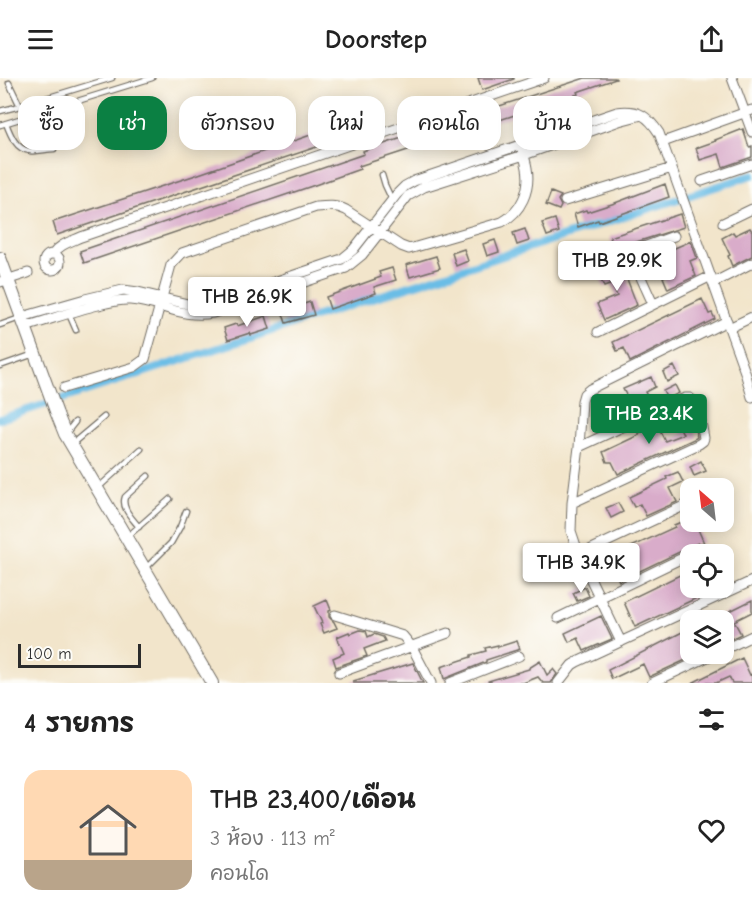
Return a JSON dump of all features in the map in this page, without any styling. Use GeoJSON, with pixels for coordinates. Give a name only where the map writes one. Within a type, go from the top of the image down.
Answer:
{"type":"FeatureCollection","features":[{"type":"Feature","properties":{"kind":"street"},"geometry":{"type":"LineString","coordinates":[[4,280],[46,267],[46,257],[53,254],[63,244],[81,237],[543,78]]}},
{"type":"Feature","properties":{"kind":"street"},"geometry":{"type":"LineString","coordinates":[[732,78],[748,111],[752,132]]}},
{"type":"Feature","properties":{"kind":"street"},"geometry":{"type":"LineString","coordinates":[[592,120],[629,110],[642,115],[659,133],[728,325],[749,370],[752,397]]}},
{"type":"Feature","properties":{"kind":"street"},"geometry":{"type":"LineString","coordinates":[[663,142],[748,111]]}},
{"type":"Feature","properties":{"kind":"street"},"geometry":{"type":"LineString","coordinates":[[24,322],[123,290],[162,302],[209,304],[342,259],[408,196],[424,187],[642,115]]}},
{"type":"Feature","properties":{"kind":"street"},"geometry":{"type":"LineString","coordinates":[[375,229],[392,200],[405,186],[513,146]]}},
{"type":"Feature","properties":{"kind":"street"},"geometry":{"type":"LineString","coordinates":[[64,388],[140,364],[145,359],[171,265],[182,253],[316,207],[338,206],[400,246],[409,249],[502,222],[509,218],[523,201],[526,191],[528,168],[522,150]]}},
{"type":"Feature","properties":{"kind":"street"},"geometry":{"type":"LineString","coordinates":[[702,181],[752,164]]}},
{"type":"Feature","properties":{"kind":"street"},"geometry":{"type":"LineString","coordinates":[[565,201],[672,168]]}},
{"type":"Feature","properties":{"kind":"street"},"geometry":{"type":"LineString","coordinates":[[723,223],[752,209]]}},
{"type":"Feature","properties":{"kind":"street"},"geometry":{"type":"LineString","coordinates":[[597,264],[674,236]]}},
{"type":"Feature","properties":{"kind":"street"},"geometry":{"type":"LineString","coordinates":[[629,251],[653,304]]}},
{"type":"Feature","properties":{"kind":"street"},"geometry":{"type":"LineString","coordinates":[[0,258],[4,280],[24,322],[68,440],[209,679]]}},
{"type":"Feature","properties":{"kind":"street"},"geometry":{"type":"LineString","coordinates":[[598,332],[653,304],[752,263]]}},
{"type":"Feature","properties":{"kind":"street"},"geometry":{"type":"LineString","coordinates":[[24,322],[69,314],[86,303]]}},
{"type":"Feature","properties":{"kind":"street"},"geometry":{"type":"LineString","coordinates":[[621,642],[579,555],[571,531],[582,401],[586,391],[728,325],[752,317]]}},
{"type":"Feature","properties":{"kind":"street"},"geometry":{"type":"LineString","coordinates":[[572,503],[699,444],[704,438],[696,405],[690,398],[685,398],[579,447]]}},
{"type":"Feature","properties":{"kind":"street"},"geometry":{"type":"LineString","coordinates":[[579,555],[680,508]]}},
{"type":"Feature","properties":{"kind":"street"},"geometry":{"type":"LineString","coordinates":[[558,618],[680,559]]}},
{"type":"Feature","properties":{"kind":"street"},"geometry":{"type":"LineString","coordinates":[[558,683],[577,662],[752,581]]}},
{"type":"Feature","properties":{"kind":"street"},"geometry":{"type":"LineString","coordinates":[[335,615],[403,636],[412,647],[431,683]]}},
{"type":"Feature","properties":{"kind":"street"},"geometry":{"type":"LineString","coordinates":[[339,673],[448,633]]}},
{"type":"Feature","properties":{"kind":"street"},"geometry":{"type":"LineString","coordinates":[[734,645],[752,636]]}},
{"type":"Feature","properties":{"kind":"street"},"geometry":{"type":"LineString","coordinates":[[450,683],[519,656]]}},
{"type":"Feature","properties":{"kind":"street"},"geometry":{"type":"LineString","coordinates":[[652,683],[693,664]]}},
{"type":"Feature","properties":{"kind":"lane"},"geometry":{"type":"LineString","coordinates":[[53,96],[112,78]]}},
{"type":"Feature","properties":{"kind":"lane"},"geometry":{"type":"LineString","coordinates":[[0,125],[152,78]]}},
{"type":"Feature","properties":{"kind":"lane"},"geometry":{"type":"LineString","coordinates":[[9,83],[18,102]]}},
{"type":"Feature","properties":{"kind":"lane"},"geometry":{"type":"LineString","coordinates":[[0,111],[18,106]]}},
{"type":"Feature","properties":{"kind":"lane"},"geometry":{"type":"LineString","coordinates":[[6,123],[18,144]]}},
{"type":"Feature","properties":{"kind":"lane"},"geometry":{"type":"LineString","coordinates":[[25,150],[30,152],[42,150]]}},
{"type":"Feature","properties":{"kind":"lane"},"geometry":{"type":"LineString","coordinates":[[382,175],[392,200]]}},
{"type":"Feature","properties":{"kind":"lane"},"geometry":{"type":"LineString","coordinates":[[69,314],[76,330]]}},
{"type":"Feature","properties":{"kind":"lane"},"geometry":{"type":"LineString","coordinates":[[0,325],[24,322]]}},
{"type":"Feature","properties":{"kind":"lane"},"geometry":{"type":"LineString","coordinates":[[0,366],[35,354]]}},
{"type":"Feature","properties":{"kind":"lane"},"geometry":{"type":"LineString","coordinates":[[68,440],[104,417]]}},
{"type":"Feature","properties":{"kind":"lane"},"geometry":{"type":"LineString","coordinates":[[68,440],[75,422]]}},
{"type":"Feature","properties":{"kind":"lane"},"geometry":{"type":"LineString","coordinates":[[97,489],[141,449]]}},
{"type":"Feature","properties":{"kind":"lane"},"geometry":{"type":"LineString","coordinates":[[139,527],[126,509],[124,501],[125,497],[148,476]]}},
{"type":"Feature","properties":{"kind":"lane"},"geometry":{"type":"LineString","coordinates":[[126,537],[170,499]]}},
{"type":"Feature","properties":{"kind":"lane"},"geometry":{"type":"LineString","coordinates":[[145,569],[171,543],[186,511]]}},
{"type":"Feature","properties":{"kind":"building"},"geometry":{"type":"Polygon","coordinates":[[[478,78],[514,78],[514,79],[482,90],[478,78]]]}},
{"type":"Feature","properties":{"kind":"building"},"geometry":{"type":"Polygon","coordinates":[[[585,78],[616,79],[577,92],[578,94],[572,96],[530,96],[585,78]]]}},
{"type":"Feature","properties":{"kind":"building"},"geometry":{"type":"Polygon","coordinates":[[[513,102],[513,115],[501,119],[501,106],[513,102]]]}},
{"type":"Feature","properties":{"kind":"building"},"geometry":{"type":"Polygon","coordinates":[[[743,129],[749,147],[752,146],[752,157],[723,167],[719,154],[700,160],[696,148],[743,129]]]}},
{"type":"Feature","properties":{"kind":"building"},"geometry":{"type":"Polygon","coordinates":[[[308,136],[308,150],[57,235],[53,222],[268,150],[296,150],[296,140],[308,136]]]}},
{"type":"Feature","properties":{"kind":"building"},"geometry":{"type":"Polygon","coordinates":[[[397,140],[397,150],[408,150],[359,166],[360,169],[315,185],[84,263],[80,251],[364,154],[363,151],[385,150],[385,144],[397,140]]]}},
{"type":"Feature","properties":{"kind":"building"},"geometry":{"type":"Polygon","coordinates":[[[665,184],[669,197],[599,222],[598,220],[578,227],[574,214],[615,203],[665,184]]]}},
{"type":"Feature","properties":{"kind":"building"},"geometry":{"type":"Polygon","coordinates":[[[551,192],[561,196],[558,200],[561,206],[559,210],[546,205],[551,192]]]}},
{"type":"Feature","properties":{"kind":"building"},"geometry":{"type":"Polygon","coordinates":[[[680,214],[684,227],[614,249],[610,237],[680,214]]]}},
{"type":"Feature","properties":{"kind":"building"},"geometry":{"type":"Polygon","coordinates":[[[555,219],[559,232],[547,236],[542,223],[555,219]]]}},
{"type":"Feature","properties":{"kind":"building"},"geometry":{"type":"Polygon","coordinates":[[[750,228],[752,256],[732,266],[728,256],[730,255],[722,238],[733,232],[735,235],[750,228]]]}},
{"type":"Feature","properties":{"kind":"building"},"geometry":{"type":"Polygon","coordinates":[[[525,229],[529,241],[517,245],[513,233],[525,229]]]}},
{"type":"Feature","properties":{"kind":"building"},"geometry":{"type":"Polygon","coordinates":[[[495,240],[499,252],[487,256],[483,244],[495,240]]]}},
{"type":"Feature","properties":{"kind":"building"},"geometry":{"type":"Polygon","coordinates":[[[691,241],[697,258],[690,261],[696,276],[668,289],[663,277],[669,274],[661,254],[691,241]]]}},
{"type":"Feature","properties":{"kind":"building"},"geometry":{"type":"Polygon","coordinates":[[[464,249],[468,261],[456,266],[452,253],[464,249]]]}},
{"type":"Feature","properties":{"kind":"building"},"geometry":{"type":"Polygon","coordinates":[[[436,256],[440,268],[410,277],[406,265],[436,256]]]}},
{"type":"Feature","properties":{"kind":"building"},"geometry":{"type":"Polygon","coordinates":[[[628,264],[633,277],[627,279],[637,305],[604,320],[597,304],[617,296],[612,284],[604,287],[599,275],[628,264]]]}},
{"type":"Feature","properties":{"kind":"building"},"geometry":{"type":"Polygon","coordinates":[[[392,268],[396,280],[374,287],[376,293],[330,309],[326,297],[381,277],[379,272],[392,268]]]}},
{"type":"Feature","properties":{"kind":"building"},"geometry":{"type":"Polygon","coordinates":[[[702,299],[709,314],[712,313],[715,319],[630,362],[624,348],[617,351],[613,342],[702,299]]]}},
{"type":"Feature","properties":{"kind":"building"},"geometry":{"type":"Polygon","coordinates":[[[310,302],[314,315],[286,323],[282,311],[310,302]]]}},
{"type":"Feature","properties":{"kind":"building"},"geometry":{"type":"Polygon","coordinates":[[[266,316],[270,329],[228,340],[224,328],[266,316]]]}},
{"type":"Feature","properties":{"kind":"building"},"geometry":{"type":"Polygon","coordinates":[[[674,366],[679,376],[667,382],[663,372],[674,366]]]}},
{"type":"Feature","properties":{"kind":"building"},"geometry":{"type":"Polygon","coordinates":[[[651,377],[655,387],[645,392],[652,406],[606,427],[603,420],[631,404],[623,389],[651,377]]]}},
{"type":"Feature","properties":{"kind":"building"},"geometry":{"type":"Polygon","coordinates":[[[675,385],[679,393],[667,399],[663,391],[675,385]]]}},
{"type":"Feature","properties":{"kind":"building"},"geometry":{"type":"Polygon","coordinates":[[[687,412],[695,429],[696,438],[618,474],[612,462],[607,462],[603,452],[657,425],[665,441],[683,434],[675,417],[687,412]]]}},
{"type":"Feature","properties":{"kind":"building"},"geometry":{"type":"Polygon","coordinates":[[[701,461],[706,471],[694,476],[690,467],[701,461]]]}},
{"type":"Feature","properties":{"kind":"building"},"geometry":{"type":"Polygon","coordinates":[[[678,472],[681,478],[680,483],[670,488],[677,502],[646,516],[640,504],[634,507],[629,497],[667,479],[666,477],[678,472]]]}},
{"type":"Feature","properties":{"kind":"building"},"geometry":{"type":"Polygon","coordinates":[[[618,503],[623,512],[611,518],[606,508],[618,503]]]}},
{"type":"Feature","properties":{"kind":"building"},"geometry":{"type":"Polygon","coordinates":[[[680,522],[680,532],[699,532],[704,543],[680,544],[680,552],[619,581],[613,568],[610,569],[605,559],[675,527],[674,525],[680,522]]]}},
{"type":"Feature","properties":{"kind":"building"},"geometry":{"type":"Polygon","coordinates":[[[680,575],[680,598],[697,598],[635,627],[624,602],[680,575]]]}},
{"type":"Feature","properties":{"kind":"building"},"geometry":{"type":"Polygon","coordinates":[[[585,587],[589,596],[577,601],[573,593],[585,587]]]}},
{"type":"Feature","properties":{"kind":"building"},"geometry":{"type":"Polygon","coordinates":[[[327,600],[331,610],[329,617],[337,628],[324,633],[314,606],[327,600]]]}},
{"type":"Feature","properties":{"kind":"building"},"geometry":{"type":"Polygon","coordinates":[[[752,600],[752,612],[734,621],[734,610],[732,610],[752,600]]]}},
{"type":"Feature","properties":{"kind":"building"},"geometry":{"type":"Polygon","coordinates":[[[601,616],[612,639],[584,651],[578,638],[569,642],[565,633],[601,616]]]}},
{"type":"Feature","properties":{"kind":"building"},"geometry":{"type":"Polygon","coordinates":[[[734,621],[741,634],[734,638],[734,621]]]}},
{"type":"Feature","properties":{"kind":"building"},"geometry":{"type":"Polygon","coordinates":[[[360,630],[366,631],[368,637],[374,634],[383,637],[385,641],[364,649],[367,656],[336,667],[333,658],[344,653],[337,637],[360,630]]]}},
{"type":"Feature","properties":{"kind":"building"},"geometry":{"type":"Polygon","coordinates":[[[680,633],[680,663],[649,677],[643,664],[612,679],[608,670],[680,633]]]}},
{"type":"Feature","properties":{"kind":"building"},"geometry":{"type":"Polygon","coordinates":[[[517,641],[520,649],[486,660],[486,662],[444,679],[441,667],[486,651],[485,648],[498,645],[498,647],[517,641]]]}},
{"type":"Feature","properties":{"kind":"building"},"geometry":{"type":"Polygon","coordinates":[[[742,658],[750,675],[752,674],[752,683],[732,683],[729,677],[716,683],[692,683],[734,664],[742,658]]]}},
{"type":"Feature","properties":{"kind":"building"},"geometry":{"type":"Polygon","coordinates":[[[540,661],[547,675],[553,669],[557,674],[551,683],[543,683],[538,677],[523,683],[488,683],[488,681],[529,669],[540,661]]]}},
{"type":"Feature","properties":{"kind":"building"},"geometry":{"type":"Polygon","coordinates":[[[413,663],[423,683],[353,683],[353,681],[413,663]]]}},
{"type":"Feature","properties":{"kind":"waterway"},"geometry":{"type":"LineString","coordinates":[[0,419],[752,175]]}}]}
